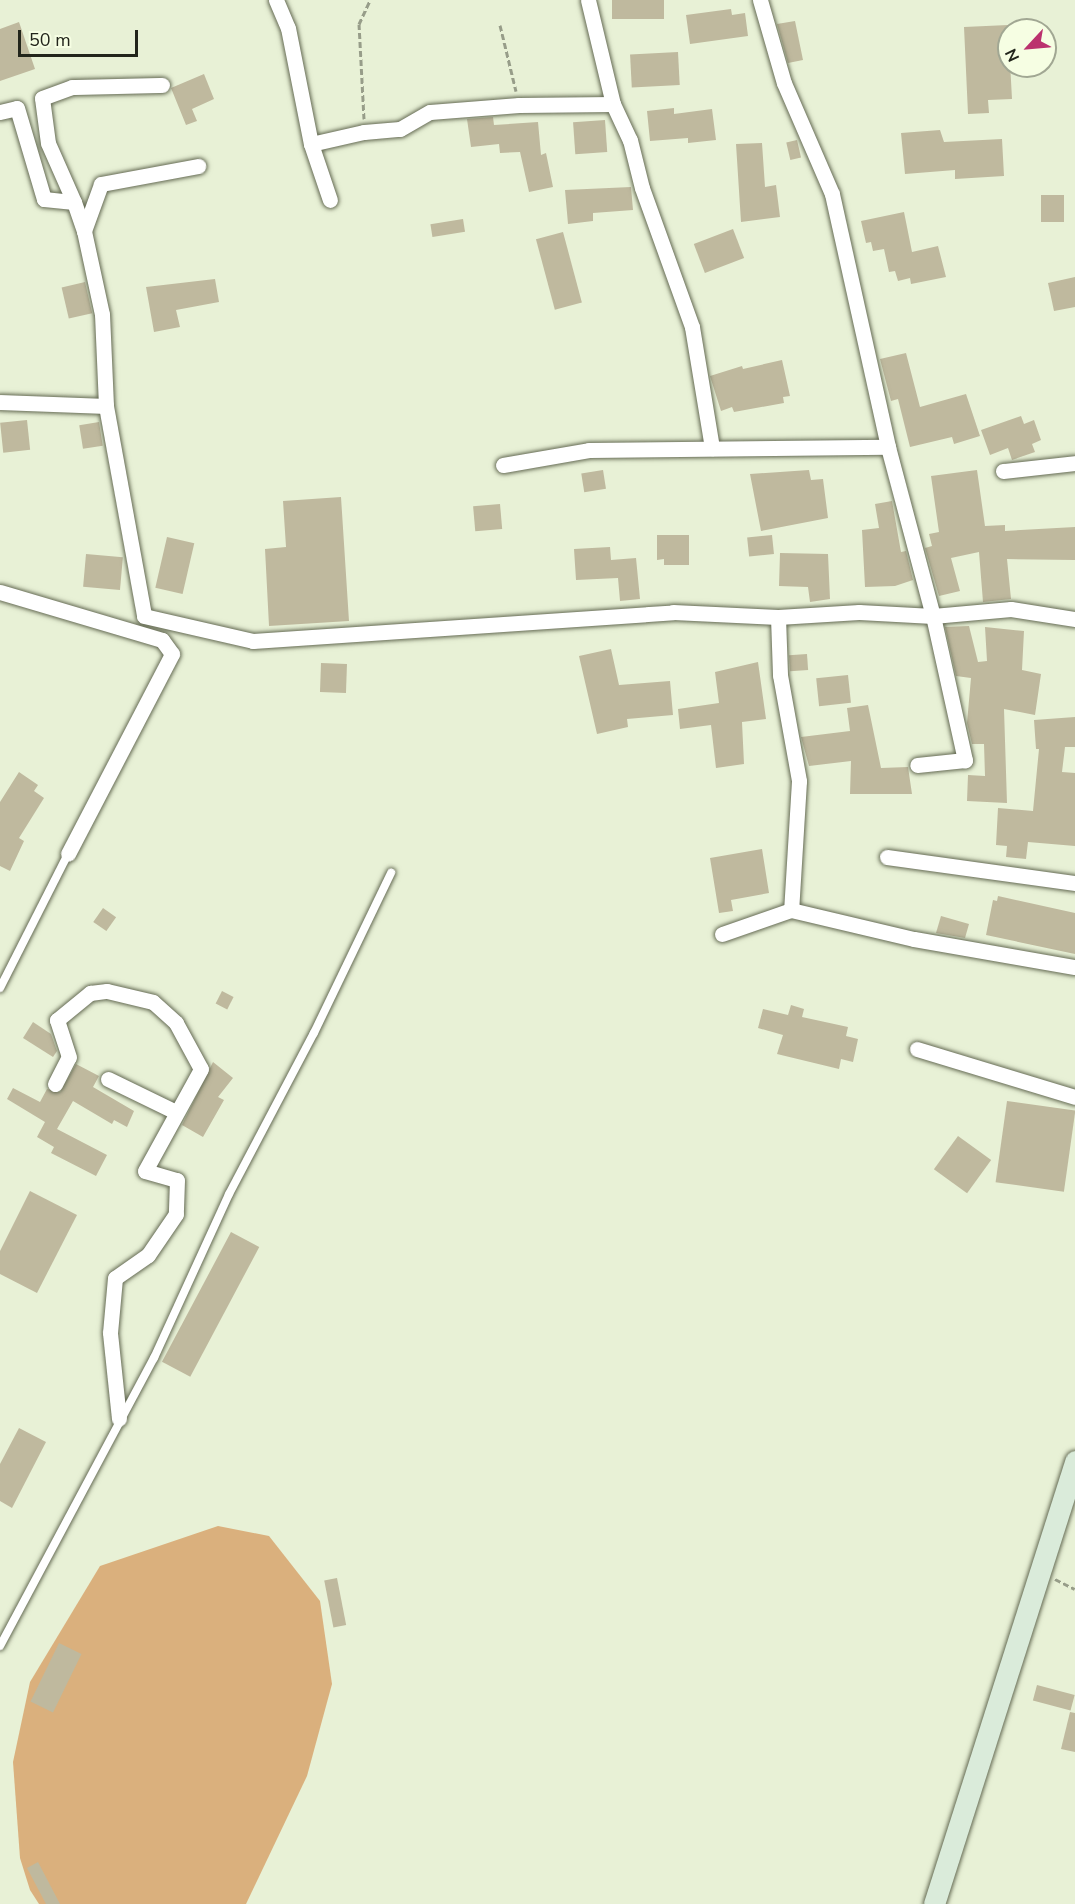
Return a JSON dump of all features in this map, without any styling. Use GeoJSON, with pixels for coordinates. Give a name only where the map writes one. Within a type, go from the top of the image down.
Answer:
{"type":"FeatureCollection","features":[{"type":"Feature","properties":{"kind":"street"},"geometry":{"type":"LineString","coordinates":[[276,0],[288,28],[311,144],[330,200]]}},
{"type":"Feature","properties":{"kind":"street"},"geometry":{"type":"LineString","coordinates":[[588,0],[613,104],[630,141],[642,188],[692,327],[712,448]]}},
{"type":"Feature","properties":{"kind":"street"},"geometry":{"type":"LineString","coordinates":[[760,0],[784,83],[832,194],[888,447],[933,616],[966,760],[917,765]]}},
{"type":"Feature","properties":{"kind":"street"},"geometry":{"type":"LineString","coordinates":[[162,85],[72,87],[42,98],[48,143],[84,231],[102,314],[106,406],[144,616],[253,641],[673,612],[778,618],[859,612],[933,616],[1011,609],[1075,618]]}},
{"type":"Feature","properties":{"kind":"street"},"geometry":{"type":"LineString","coordinates":[[311,144],[364,132],[400,129],[430,112],[519,105],[613,104]]}},
{"type":"Feature","properties":{"kind":"street"},"geometry":{"type":"LineString","coordinates":[[0,112],[17,108],[44,199],[74,202]]}},
{"type":"Feature","properties":{"kind":"street"},"geometry":{"type":"LineString","coordinates":[[84,231],[101,183],[198,166]]}},
{"type":"Feature","properties":{"kind":"street"},"geometry":{"type":"LineString","coordinates":[[0,402],[106,406]]}},
{"type":"Feature","properties":{"kind":"street"},"geometry":{"type":"LineString","coordinates":[[503,465],[589,450],[888,447]]}},
{"type":"Feature","properties":{"kind":"street"},"geometry":{"type":"LineString","coordinates":[[1003,471],[1075,463]]}},
{"type":"Feature","properties":{"kind":"street"},"geometry":{"type":"LineString","coordinates":[[0,592],[162,640],[172,654],[68,854]]}},
{"type":"Feature","properties":{"kind":"street"},"geometry":{"type":"LineString","coordinates":[[778,618],[780,675],[800,781],[791,910]]}},
{"type":"Feature","properties":{"kind":"street"},"geometry":{"type":"LineString","coordinates":[[887,857],[1075,883]]}},
{"type":"Feature","properties":{"kind":"street"},"geometry":{"type":"LineString","coordinates":[[722,934],[791,910],[914,939],[1075,967]]}},
{"type":"Feature","properties":{"kind":"street"},"geometry":{"type":"LineString","coordinates":[[55,1084],[69,1057],[57,1020],[90,993],[129,994],[153,1002],[176,1023],[201,1069],[145,1171],[177,1180],[176,1214],[148,1255],[115,1278],[110,1333],[119,1419]]}},
{"type":"Feature","properties":{"kind":"street"},"geometry":{"type":"LineString","coordinates":[[917,1049],[1075,1097]]}},
{"type":"Feature","properties":{"kind":"street"},"geometry":{"type":"LineString","coordinates":[[108,1079],[176,1112]]}},
{"type":"Feature","properties":{"kind":"street"},"geometry":{"type":"LineString","coordinates":[[934,1904],[1075,1461]]}},
{"type":"Feature","properties":{"kind":"lane"},"geometry":{"type":"LineString","coordinates":[[0,988],[68,854]]}},
{"type":"Feature","properties":{"kind":"lane"},"geometry":{"type":"LineString","coordinates":[[0,1646],[119,1419],[154,1358],[228,1194],[314,1033],[390,873]]}},
{"type":"Feature","properties":{"kind":"path"},"geometry":{"type":"LineString","coordinates":[[364,132],[359,24],[370,0]]}},
{"type":"Feature","properties":{"kind":"path"},"geometry":{"type":"LineString","coordinates":[[500,25],[519,105]]}},
{"type":"Feature","properties":{"kind":"shaded area"},"geometry":{"type":"Polygon","coordinates":[[[218,1526],[269,1536],[320,1601],[332,1684],[307,1776],[246,1904],[39,1904],[30,1890],[20,1858],[13,1762],[30,1682],[100,1566],[218,1526]]]}},
{"type":"Feature","properties":{"kind":"building"},"geometry":{"type":"Polygon","coordinates":[[[612,0],[664,0],[664,19],[612,19],[612,0]]]}},
{"type":"Feature","properties":{"kind":"building"},"geometry":{"type":"Polygon","coordinates":[[[731,9],[732,15],[745,13],[748,36],[690,44],[686,15],[731,9]]]}},
{"type":"Feature","properties":{"kind":"building"},"geometry":{"type":"Polygon","coordinates":[[[795,21],[803,60],[788,63],[777,24],[795,21]]]}},
{"type":"Feature","properties":{"kind":"building"},"geometry":{"type":"Polygon","coordinates":[[[19,22],[35,69],[0,81],[0,29],[19,22]]]}},
{"type":"Feature","properties":{"kind":"building"},"geometry":{"type":"Polygon","coordinates":[[[997,26],[997,78],[1011,78],[1012,99],[988,100],[989,113],[968,114],[964,27],[997,26]]]}},
{"type":"Feature","properties":{"kind":"building"},"geometry":{"type":"Polygon","coordinates":[[[678,52],[680,85],[632,87],[630,55],[678,52]]]}},
{"type":"Feature","properties":{"kind":"building"},"geometry":{"type":"Polygon","coordinates":[[[204,74],[214,99],[192,109],[197,121],[186,125],[171,88],[204,74]]]}},
{"type":"Feature","properties":{"kind":"building"},"geometry":{"type":"Polygon","coordinates":[[[674,108],[674,114],[712,109],[716,140],[688,143],[688,138],[650,141],[647,111],[674,108]]]}},
{"type":"Feature","properties":{"kind":"building"},"geometry":{"type":"Polygon","coordinates":[[[493,117],[494,125],[538,122],[541,155],[546,153],[553,187],[529,192],[520,152],[500,153],[499,144],[471,147],[467,119],[493,117]]]}},
{"type":"Feature","properties":{"kind":"building"},"geometry":{"type":"Polygon","coordinates":[[[605,120],[607,152],[575,154],[573,122],[605,120]]]}},
{"type":"Feature","properties":{"kind":"building"},"geometry":{"type":"Polygon","coordinates":[[[940,130],[944,142],[1002,139],[1004,176],[955,179],[955,170],[905,174],[901,133],[940,130]]]}},
{"type":"Feature","properties":{"kind":"building"},"geometry":{"type":"Polygon","coordinates":[[[797,140],[801,158],[790,160],[786,142],[797,140]]]}},
{"type":"Feature","properties":{"kind":"building"},"geometry":{"type":"Polygon","coordinates":[[[762,143],[765,187],[776,185],[780,217],[741,222],[736,144],[762,143]]]}},
{"type":"Feature","properties":{"kind":"building"},"geometry":{"type":"Polygon","coordinates":[[[631,187],[633,210],[593,213],[593,221],[568,224],[565,190],[631,187]]]}},
{"type":"Feature","properties":{"kind":"building"},"geometry":{"type":"Polygon","coordinates":[[[1041,195],[1064,195],[1064,222],[1041,222],[1041,195]]]}},
{"type":"Feature","properties":{"kind":"building"},"geometry":{"type":"Polygon","coordinates":[[[904,212],[912,252],[938,246],[946,277],[911,284],[910,278],[898,281],[895,271],[889,272],[884,249],[873,251],[871,242],[866,243],[861,221],[904,212]]]}},
{"type":"Feature","properties":{"kind":"building"},"geometry":{"type":"Polygon","coordinates":[[[463,219],[465,232],[432,237],[430,224],[463,219]]]}},
{"type":"Feature","properties":{"kind":"building"},"geometry":{"type":"Polygon","coordinates":[[[733,229],[744,258],[705,273],[694,244],[733,229]]]}},
{"type":"Feature","properties":{"kind":"building"},"geometry":{"type":"Polygon","coordinates":[[[563,232],[582,303],[555,310],[536,239],[563,232]]]}},
{"type":"Feature","properties":{"kind":"building"},"geometry":{"type":"Polygon","coordinates":[[[1075,277],[1075,307],[1054,311],[1048,283],[1075,277]]]}},
{"type":"Feature","properties":{"kind":"building"},"geometry":{"type":"Polygon","coordinates":[[[215,279],[219,302],[176,310],[180,327],[154,332],[146,287],[215,279]]]}},
{"type":"Feature","properties":{"kind":"building"},"geometry":{"type":"Polygon","coordinates":[[[85,282],[92,313],[69,319],[62,287],[85,282]]]}},
{"type":"Feature","properties":{"kind":"building"},"geometry":{"type":"Polygon","coordinates":[[[906,353],[920,407],[966,394],[980,436],[954,444],[952,437],[910,447],[898,399],[891,401],[880,359],[906,353]]]}},
{"type":"Feature","properties":{"kind":"building"},"geometry":{"type":"Polygon","coordinates":[[[782,360],[790,396],[783,397],[784,403],[734,412],[732,407],[721,411],[710,376],[742,366],[743,369],[782,360]]]}},
{"type":"Feature","properties":{"kind":"building"},"geometry":{"type":"Polygon","coordinates":[[[1021,416],[1024,424],[1034,420],[1041,440],[1032,444],[1035,452],[1012,460],[1008,448],[990,455],[981,430],[1021,416]]]}},
{"type":"Feature","properties":{"kind":"building"},"geometry":{"type":"Polygon","coordinates":[[[27,420],[30,450],[3,453],[0,423],[27,420]]]}},
{"type":"Feature","properties":{"kind":"building"},"geometry":{"type":"Polygon","coordinates":[[[99,422],[103,446],[83,449],[79,425],[99,422]]]}},
{"type":"Feature","properties":{"kind":"building"},"geometry":{"type":"Polygon","coordinates":[[[603,470],[606,489],[584,492],[581,473],[603,470]]]}},
{"type":"Feature","properties":{"kind":"building"},"geometry":{"type":"Polygon","coordinates":[[[809,470],[811,480],[823,479],[828,518],[761,531],[750,474],[809,470]]]}},
{"type":"Feature","properties":{"kind":"building"},"geometry":{"type":"Polygon","coordinates":[[[977,470],[985,526],[1005,525],[1005,531],[1075,527],[1075,560],[1007,559],[1011,599],[983,602],[979,552],[951,558],[960,591],[939,596],[925,548],[932,546],[929,534],[939,532],[931,476],[977,470]]]}},
{"type":"Feature","properties":{"kind":"building"},"geometry":{"type":"Polygon","coordinates":[[[341,497],[349,621],[269,626],[265,549],[286,547],[283,501],[341,497]]]}},
{"type":"Feature","properties":{"kind":"building"},"geometry":{"type":"Polygon","coordinates":[[[892,501],[901,552],[906,551],[913,580],[895,586],[865,587],[862,530],[879,528],[875,504],[892,501]]]}},
{"type":"Feature","properties":{"kind":"building"},"geometry":{"type":"Polygon","coordinates":[[[500,504],[502,529],[475,531],[473,506],[500,504]]]}},
{"type":"Feature","properties":{"kind":"building"},"geometry":{"type":"Polygon","coordinates":[[[657,535],[689,535],[689,565],[664,565],[664,559],[657,560],[657,535]]]}},
{"type":"Feature","properties":{"kind":"building"},"geometry":{"type":"Polygon","coordinates":[[[772,535],[774,554],[749,557],[747,538],[772,535]]]}},
{"type":"Feature","properties":{"kind":"building"},"geometry":{"type":"Polygon","coordinates":[[[167,537],[194,543],[183,594],[155,588],[167,537]]]}},
{"type":"Feature","properties":{"kind":"building"},"geometry":{"type":"Polygon","coordinates":[[[610,547],[611,560],[636,558],[640,599],[620,601],[618,578],[576,580],[574,549],[610,547]]]}},
{"type":"Feature","properties":{"kind":"building"},"geometry":{"type":"Polygon","coordinates":[[[780,553],[828,554],[830,599],[810,602],[808,587],[779,586],[780,553]]]}},
{"type":"Feature","properties":{"kind":"building"},"geometry":{"type":"Polygon","coordinates":[[[86,554],[123,557],[120,590],[83,587],[86,554]]]}},
{"type":"Feature","properties":{"kind":"building"},"geometry":{"type":"Polygon","coordinates":[[[969,626],[978,662],[987,661],[985,627],[1024,631],[1022,670],[1041,674],[1035,715],[1004,709],[1007,803],[967,801],[968,775],[985,776],[984,744],[972,744],[967,723],[971,678],[956,676],[945,627],[969,626]]]}},
{"type":"Feature","properties":{"kind":"building"},"geometry":{"type":"Polygon","coordinates":[[[611,649],[619,685],[670,681],[673,715],[627,719],[628,727],[597,734],[579,656],[611,649]]]}},
{"type":"Feature","properties":{"kind":"building"},"geometry":{"type":"Polygon","coordinates":[[[807,654],[808,670],[790,671],[789,655],[807,654]]]}},
{"type":"Feature","properties":{"kind":"building"},"geometry":{"type":"Polygon","coordinates":[[[758,662],[766,719],[742,722],[744,764],[716,768],[711,725],[680,729],[678,709],[719,703],[715,672],[758,662]]]}},
{"type":"Feature","properties":{"kind":"building"},"geometry":{"type":"Polygon","coordinates":[[[321,663],[347,664],[346,693],[320,692],[321,663]]]}},
{"type":"Feature","properties":{"kind":"building"},"geometry":{"type":"Polygon","coordinates":[[[848,675],[851,703],[819,706],[816,678],[848,675]]]}},
{"type":"Feature","properties":{"kind":"building"},"geometry":{"type":"Polygon","coordinates":[[[868,705],[881,768],[908,767],[912,794],[850,794],[851,761],[809,766],[801,737],[850,731],[847,708],[868,705]]]}},
{"type":"Feature","properties":{"kind":"building"},"geometry":{"type":"Polygon","coordinates":[[[1075,717],[1075,747],[1065,747],[1062,772],[1075,773],[1075,846],[1028,842],[1026,859],[1006,857],[1007,846],[996,845],[998,808],[1033,811],[1039,749],[1036,749],[1034,720],[1075,717]]]}},
{"type":"Feature","properties":{"kind":"building"},"geometry":{"type":"Polygon","coordinates":[[[19,772],[38,785],[34,791],[44,798],[19,838],[24,841],[10,871],[0,866],[0,802],[19,772]]]}},
{"type":"Feature","properties":{"kind":"building"},"geometry":{"type":"Polygon","coordinates":[[[762,849],[769,893],[731,900],[733,911],[719,913],[710,858],[762,849]]]}},
{"type":"Feature","properties":{"kind":"building"},"geometry":{"type":"Polygon","coordinates":[[[998,896],[1075,913],[1075,954],[986,935],[993,900],[997,901],[998,896]]]}},
{"type":"Feature","properties":{"kind":"building"},"geometry":{"type":"Polygon","coordinates":[[[103,908],[116,917],[106,931],[93,922],[103,908]]]}},
{"type":"Feature","properties":{"kind":"building"},"geometry":{"type":"Polygon","coordinates":[[[941,916],[969,924],[965,938],[936,933],[941,916]]]}},
{"type":"Feature","properties":{"kind":"building"},"geometry":{"type":"Polygon","coordinates":[[[222,991],[234,997],[227,1009],[216,1003],[222,991]]]}},
{"type":"Feature","properties":{"kind":"building"},"geometry":{"type":"Polygon","coordinates":[[[791,1005],[804,1009],[802,1017],[848,1027],[846,1036],[858,1039],[853,1062],[841,1059],[839,1069],[777,1054],[783,1035],[758,1028],[763,1009],[788,1015],[791,1005]]]}},
{"type":"Feature","properties":{"kind":"building"},"geometry":{"type":"Polygon","coordinates":[[[33,1022],[51,1034],[57,1051],[53,1057],[23,1038],[33,1022]]]}},
{"type":"Feature","properties":{"kind":"building"},"geometry":{"type":"Polygon","coordinates":[[[213,1062],[233,1078],[218,1097],[224,1100],[203,1137],[182,1125],[213,1062]]]}},
{"type":"Feature","properties":{"kind":"building"},"geometry":{"type":"Polygon","coordinates":[[[76,1064],[99,1076],[93,1087],[134,1111],[127,1127],[114,1120],[112,1124],[73,1101],[57,1129],[107,1155],[96,1176],[51,1153],[54,1147],[37,1137],[45,1122],[7,1099],[13,1088],[40,1102],[47,1089],[60,1092],[76,1064]]]}},
{"type":"Feature","properties":{"kind":"building"},"geometry":{"type":"Polygon","coordinates":[[[1007,1101],[1075,1111],[1064,1192],[996,1182],[1007,1101]]]}},
{"type":"Feature","properties":{"kind":"building"},"geometry":{"type":"Polygon","coordinates":[[[958,1136],[991,1160],[967,1193],[934,1169],[958,1136]]]}},
{"type":"Feature","properties":{"kind":"building"},"geometry":{"type":"Polygon","coordinates":[[[30,1191],[77,1215],[37,1293],[0,1274],[0,1251],[30,1191]]]}},
{"type":"Feature","properties":{"kind":"building"},"geometry":{"type":"Polygon","coordinates":[[[231,1232],[259,1247],[190,1377],[162,1362],[231,1232]]]}},
{"type":"Feature","properties":{"kind":"building"},"geometry":{"type":"Polygon","coordinates":[[[19,1428],[46,1442],[12,1508],[0,1501],[0,1464],[19,1428]]]}},
{"type":"Feature","properties":{"kind":"building"},"geometry":{"type":"Polygon","coordinates":[[[337,1578],[346,1625],[333,1628],[324,1580],[337,1578]]]}},
{"type":"Feature","properties":{"kind":"building"},"geometry":{"type":"Polygon","coordinates":[[[59,1643],[81,1654],[53,1712],[31,1701],[59,1643]]]}},
{"type":"Feature","properties":{"kind":"building"},"geometry":{"type":"Polygon","coordinates":[[[1037,1685],[1075,1695],[1071,1711],[1033,1700],[1037,1685]]]}},
{"type":"Feature","properties":{"kind":"building"},"geometry":{"type":"Polygon","coordinates":[[[1070,1712],[1075,1713],[1075,1752],[1061,1749],[1070,1712]]]}},
{"type":"Feature","properties":{"kind":"building"},"geometry":{"type":"Polygon","coordinates":[[[38,1862],[60,1904],[46,1904],[27,1868],[38,1862]]]}}]}
